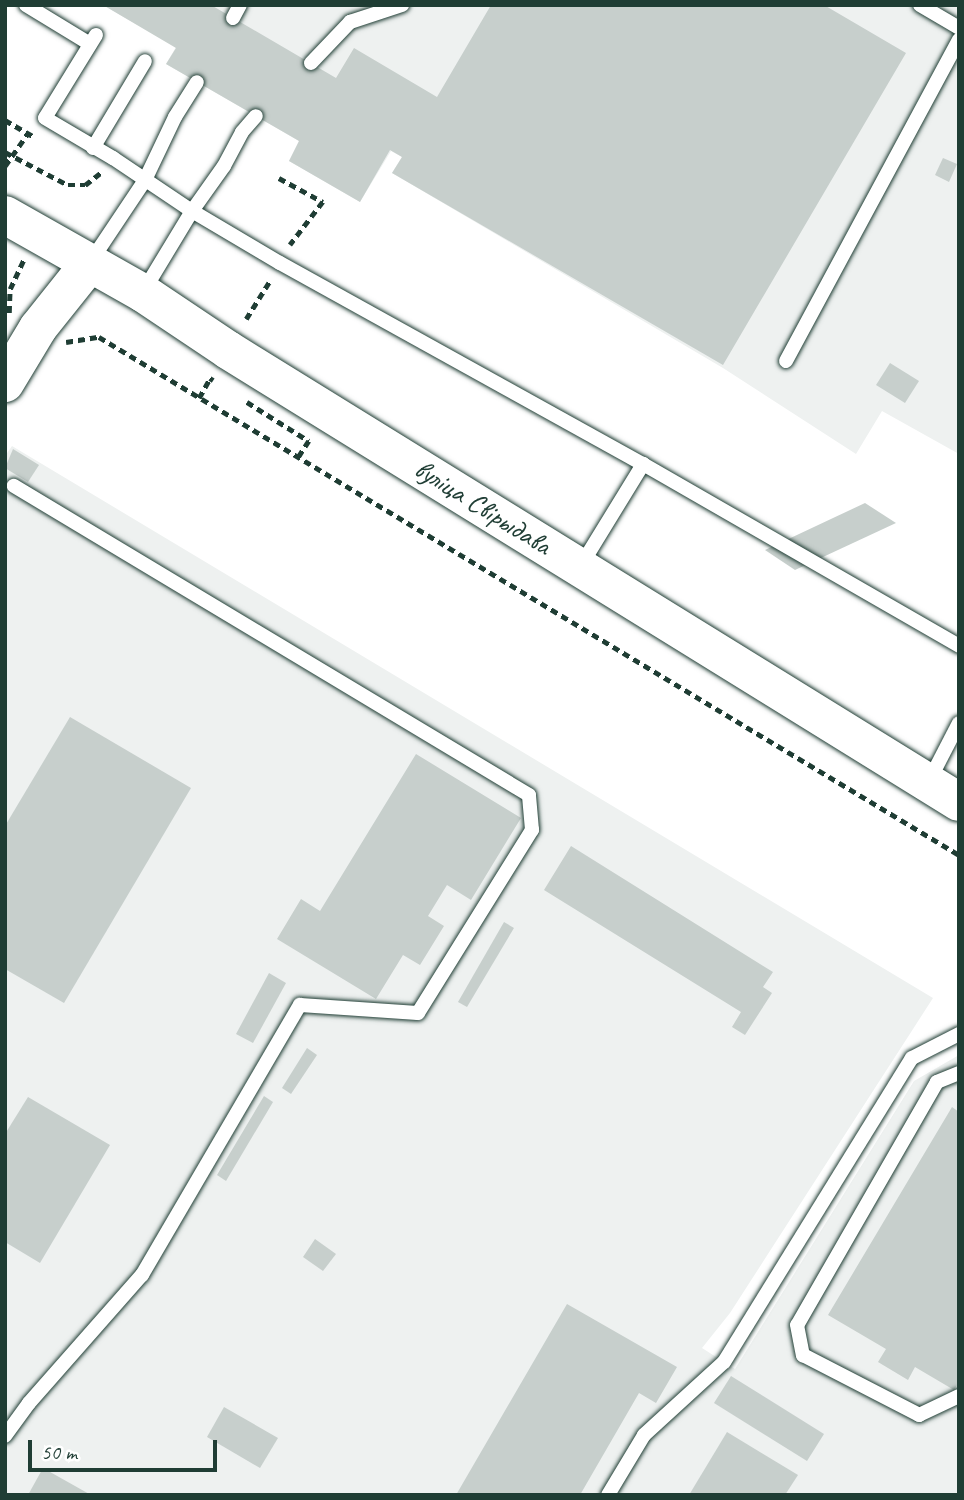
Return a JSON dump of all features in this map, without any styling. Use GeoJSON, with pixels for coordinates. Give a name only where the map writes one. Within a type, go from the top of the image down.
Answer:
{"type":"FeatureCollection","features":[{"type":"Feature","properties":{"kind":"main road","name":"вуліца Свірыдава"},"geometry":{"type":"LineString","coordinates":[[5,215],[142,293],[943,792]]}},
{"type":"Feature","properties":{"kind":"main road"},"geometry":{"type":"LineString","coordinates":[[5,383],[37,328],[89,264]]}},
{"type":"Feature","properties":{"kind":"lane"},"geometry":{"type":"LineString","coordinates":[[26,5],[93,39],[46,118],[192,211],[643,464],[959,646]]}},
{"type":"Feature","properties":{"kind":"lane"},"geometry":{"type":"LineString","coordinates":[[311,63],[350,22],[402,5]]}},
{"type":"Feature","properties":{"kind":"lane"},"geometry":{"type":"LineString","coordinates":[[920,5],[959,28]]}},
{"type":"Feature","properties":{"kind":"lane"},"geometry":{"type":"LineString","coordinates":[[786,361],[959,40]]}},
{"type":"Feature","properties":{"kind":"lane"},"geometry":{"type":"LineString","coordinates":[[93,148],[145,61]]}},
{"type":"Feature","properties":{"kind":"lane"},"geometry":{"type":"LineString","coordinates":[[89,264],[145,180],[176,117],[197,82]]}},
{"type":"Feature","properties":{"kind":"lane"},"geometry":{"type":"LineString","coordinates":[[142,293],[192,211],[256,116]]}},
{"type":"Feature","properties":{"kind":"lane"},"geometry":{"type":"LineString","coordinates":[[580,567],[643,464]]}},
{"type":"Feature","properties":{"kind":"lane"},"geometry":{"type":"LineString","coordinates":[[5,1436],[29,1403],[142,1275],[300,1006],[418,1013],[533,830],[529,795],[14,486]]}},
{"type":"Feature","properties":{"kind":"lane"},"geometry":{"type":"LineString","coordinates":[[943,792],[959,723]]}},
{"type":"Feature","properties":{"kind":"lane"},"geometry":{"type":"LineString","coordinates":[[607,1495],[644,1435],[724,1362],[912,1058],[959,1034]]}},
{"type":"Feature","properties":{"kind":"lane"},"geometry":{"type":"LineString","coordinates":[[959,1073],[937,1082],[797,1325],[803,1355],[919,1415],[959,1396]]}},
{"type":"Feature","properties":{"kind":"path"},"geometry":{"type":"LineString","coordinates":[[5,166],[28,133]]}},
{"type":"Feature","properties":{"kind":"path"},"geometry":{"type":"LineString","coordinates":[[5,152],[68,186],[65,190]]}},
{"type":"Feature","properties":{"kind":"path"},"geometry":{"type":"LineString","coordinates":[[279,178],[323,202],[290,245]]}},
{"type":"Feature","properties":{"kind":"path"},"geometry":{"type":"LineString","coordinates":[[9,313],[8,288],[24,258]]}},
{"type":"Feature","properties":{"kind":"path"},"geometry":{"type":"LineString","coordinates":[[246,319],[271,278]]}},
{"type":"Feature","properties":{"kind":"path"},"geometry":{"type":"LineString","coordinates":[[65,342],[99,337],[959,855]]}},
{"type":"Feature","properties":{"kind":"path"},"geometry":{"type":"LineString","coordinates":[[199,398],[210,378],[221,385]]}},
{"type":"Feature","properties":{"kind":"path"},"geometry":{"type":"LineString","coordinates":[[243,399],[309,441],[298,458]]}},
{"type":"Feature","properties":{"kind":"shaded area"},"geometry":{"type":"Polygon","coordinates":[[[103,5],[959,5],[959,454],[882,411],[856,454],[723,368],[392,173],[402,157],[391,151],[360,202],[289,161],[299,141],[166,64],[176,47],[103,5]]]}},
{"type":"Feature","properties":{"kind":"shaded area"},"geometry":{"type":"Polygon","coordinates":[[[12,446],[933,998],[730,1313],[702,1348],[735,1369],[914,1081],[959,1055],[959,1495],[5,1495],[5,456],[12,446]]]}},
{"type":"Feature","properties":{"kind":"building"},"geometry":{"type":"Polygon","coordinates":[[[103,5],[211,5],[336,78],[354,48],[437,97],[491,5],[824,5],[906,53],[723,365],[392,173],[402,157],[390,150],[360,202],[289,161],[299,141],[166,64],[176,48],[103,5]]]}},
{"type":"Feature","properties":{"kind":"building"},"geometry":{"type":"Polygon","coordinates":[[[943,158],[957,164],[949,182],[935,175],[943,158]]]}},
{"type":"Feature","properties":{"kind":"building"},"geometry":{"type":"Polygon","coordinates":[[[890,363],[919,381],[905,403],[876,385],[890,363]]]}},
{"type":"Feature","properties":{"kind":"building"},"geometry":{"type":"Polygon","coordinates":[[[13,449],[39,465],[28,482],[5,468],[13,449]]]}},
{"type":"Feature","properties":{"kind":"building"},"geometry":{"type":"Polygon","coordinates":[[[865,503],[896,523],[795,570],[765,550],[865,503]]]}},
{"type":"Feature","properties":{"kind":"building"},"geometry":{"type":"Polygon","coordinates":[[[70,717],[191,788],[64,1003],[5,969],[5,826],[70,717]]]}},
{"type":"Feature","properties":{"kind":"building"},"geometry":{"type":"Polygon","coordinates":[[[416,754],[521,818],[471,900],[447,885],[428,916],[444,926],[420,965],[403,955],[376,999],[277,939],[301,899],[320,911],[416,754]]]}},
{"type":"Feature","properties":{"kind":"building"},"geometry":{"type":"Polygon","coordinates":[[[571,846],[773,972],[763,987],[772,993],[745,1035],[732,1027],[741,1012],[544,890],[571,846]]]}},
{"type":"Feature","properties":{"kind":"building"},"geometry":{"type":"Polygon","coordinates":[[[504,922],[514,928],[467,1007],[458,1002],[504,922]]]}},
{"type":"Feature","properties":{"kind":"building"},"geometry":{"type":"Polygon","coordinates":[[[269,973],[286,983],[253,1043],[236,1034],[269,973]]]}},
{"type":"Feature","properties":{"kind":"building"},"geometry":{"type":"Polygon","coordinates":[[[307,1048],[317,1055],[291,1094],[282,1088],[307,1048]]]}},
{"type":"Feature","properties":{"kind":"building"},"geometry":{"type":"Polygon","coordinates":[[[264,1096],[273,1102],[226,1181],[217,1175],[264,1096]]]}},
{"type":"Feature","properties":{"kind":"building"},"geometry":{"type":"Polygon","coordinates":[[[28,1097],[110,1145],[40,1263],[5,1242],[5,1134],[28,1097]]]}},
{"type":"Feature","properties":{"kind":"building"},"geometry":{"type":"Polygon","coordinates":[[[952,1107],[959,1112],[959,1382],[954,1390],[915,1367],[908,1380],[878,1362],[886,1349],[828,1315],[952,1107]]]}},
{"type":"Feature","properties":{"kind":"building"},"geometry":{"type":"Polygon","coordinates":[[[315,1239],[336,1254],[323,1271],[303,1257],[315,1239]]]}},
{"type":"Feature","properties":{"kind":"building"},"geometry":{"type":"Polygon","coordinates":[[[567,1304],[677,1367],[656,1403],[639,1393],[580,1495],[456,1495],[567,1304]]]}},
{"type":"Feature","properties":{"kind":"building"},"geometry":{"type":"Polygon","coordinates":[[[731,1376],[824,1434],[807,1461],[714,1403],[731,1376]]]}},
{"type":"Feature","properties":{"kind":"building"},"geometry":{"type":"Polygon","coordinates":[[[224,1407],[278,1438],[260,1468],[207,1437],[224,1407]]]}},
{"type":"Feature","properties":{"kind":"building"},"geometry":{"type":"Polygon","coordinates":[[[727,1432],[798,1475],[785,1495],[689,1495],[727,1432]]]}},
{"type":"Feature","properties":{"kind":"building"},"geometry":{"type":"Polygon","coordinates":[[[43,1468],[91,1495],[28,1495],[43,1468]]]}}]}
